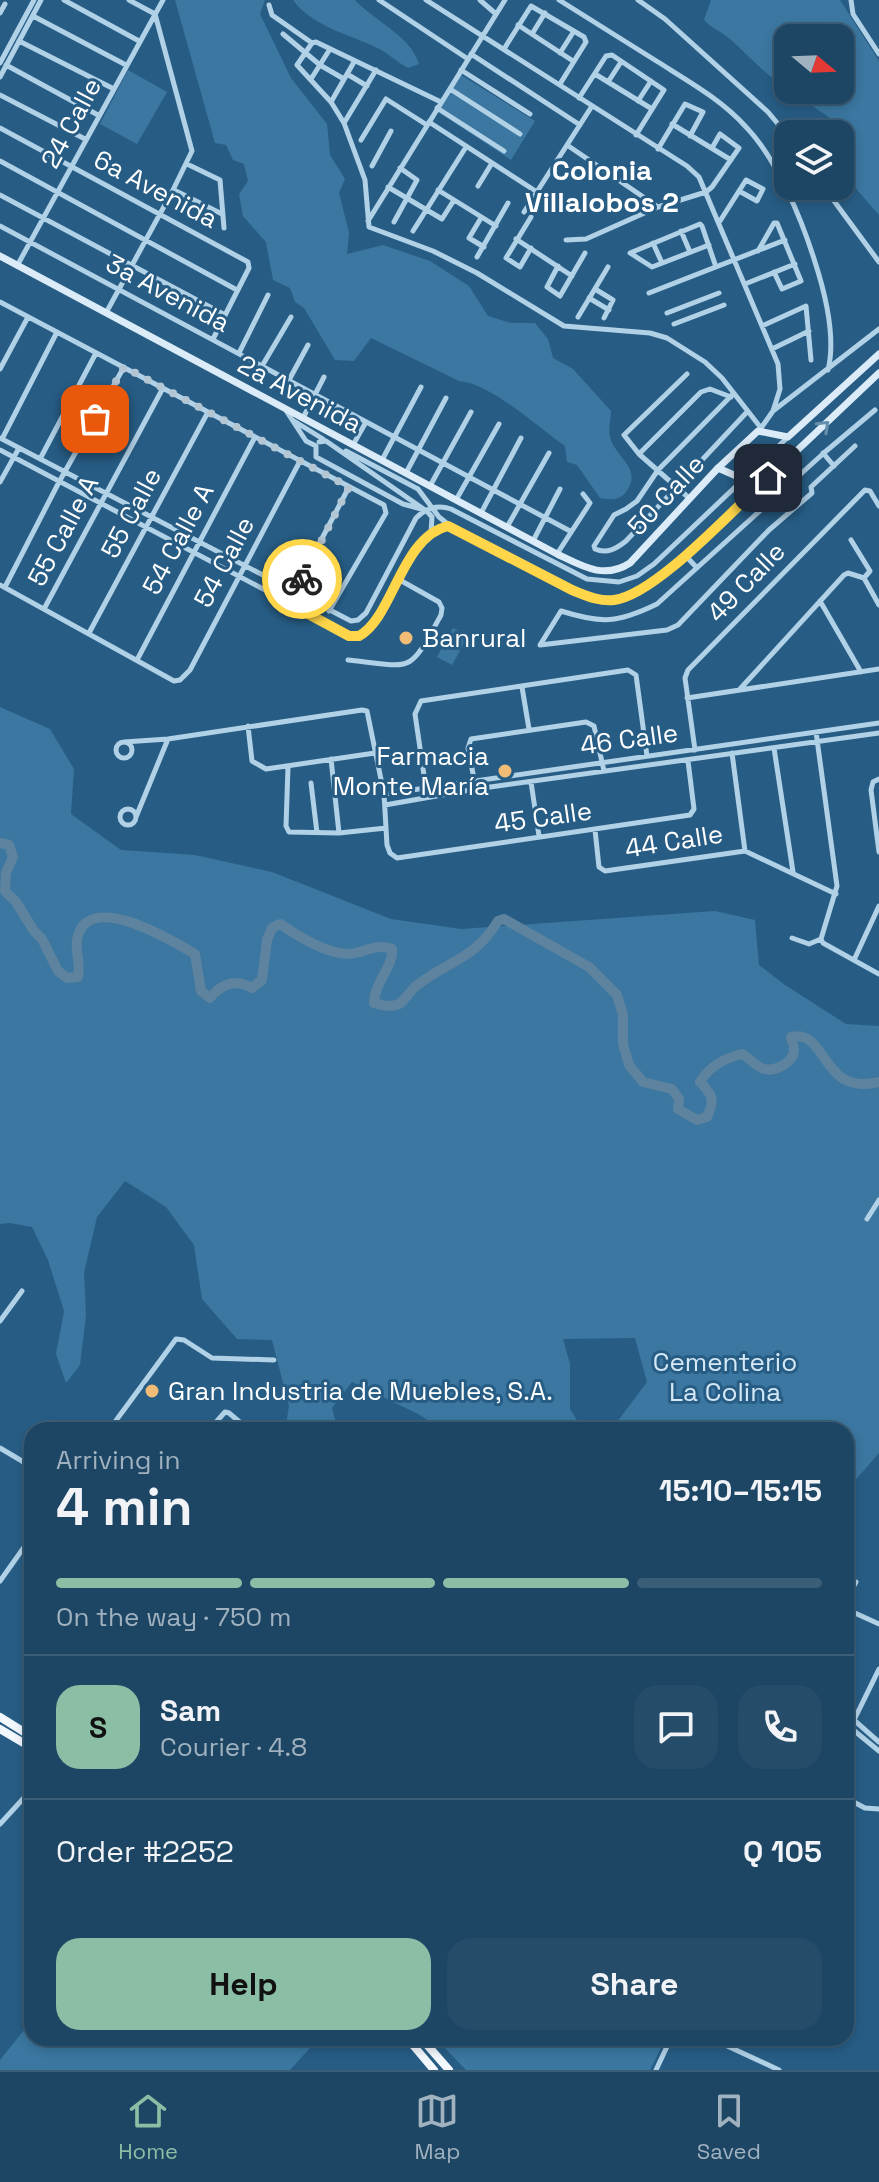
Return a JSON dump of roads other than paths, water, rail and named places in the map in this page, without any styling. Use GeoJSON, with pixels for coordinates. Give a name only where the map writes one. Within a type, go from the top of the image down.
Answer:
{"type":"FeatureCollection","features":[{"type":"Feature","properties":{"kind":"main road","name":"2a Avenida"},"geometry":{"type":"LineString","coordinates":[[0,256],[582,567]]}},
{"type":"Feature","properties":{"kind":"main road"},"geometry":{"type":"LineString","coordinates":[[759,430],[788,437],[879,354]]}},
{"type":"Feature","properties":{"kind":"main road"},"geometry":{"type":"LineString","coordinates":[[718,468],[743,479],[768,478],[879,373]]}},
{"type":"Feature","properties":{"kind":"main road","name":"50 Calle"},"geometry":{"type":"LineString","coordinates":[[582,567],[606,572],[627,565],[718,468],[759,430]]}},
{"type":"Feature","properties":{"kind":"main road"},"geometry":{"type":"LineString","coordinates":[[0,1717],[24,1732]]}},
{"type":"Feature","properties":{"kind":"main road"},"geometry":{"type":"LineString","coordinates":[[0,1729],[24,1743]]}},
{"type":"Feature","properties":{"kind":"main road"},"geometry":{"type":"LineString","coordinates":[[415,2046],[434,2070]]}},
{"type":"Feature","properties":{"kind":"main road"},"geometry":{"type":"LineString","coordinates":[[428,2046],[449,2070]]}},
{"type":"Feature","properties":{"kind":"street"},"geometry":{"type":"LineString","coordinates":[[0,77],[2,61],[34,0]]}},
{"type":"Feature","properties":{"kind":"street"},"geometry":{"type":"LineString","coordinates":[[2,61],[19,41],[41,0]]}},
{"type":"Feature","properties":{"kind":"street"},"geometry":{"type":"LineString","coordinates":[[64,0],[139,41]]}},
{"type":"Feature","properties":{"kind":"street"},"geometry":{"type":"LineString","coordinates":[[106,313],[192,151],[155,14],[129,0]]}},
{"type":"Feature","properties":{"kind":"street","name":"24 Calle"},"geometry":{"type":"LineString","coordinates":[[17,266],[163,0]]}},
{"type":"Feature","properties":{"kind":"street"},"geometry":{"type":"LineString","coordinates":[[379,0],[580,125]]}},
{"type":"Feature","properties":{"kind":"street"},"geometry":{"type":"LineString","coordinates":[[426,0],[692,169],[706,192],[780,371],[773,411]]}},
{"type":"Feature","properties":{"kind":"street"},"geometry":{"type":"LineString","coordinates":[[480,0],[496,14]]}},
{"type":"Feature","properties":{"kind":"street"},"geometry":{"type":"LineString","coordinates":[[368,222],[505,0]]}},
{"type":"Feature","properties":{"kind":"street"},"geometry":{"type":"LineString","coordinates":[[559,0],[696,86],[746,126],[763,146],[787,193],[819,277],[828,313],[828,370]]}},
{"type":"Feature","properties":{"kind":"street"},"geometry":{"type":"LineString","coordinates":[[638,0],[665,19],[775,120]]}},
{"type":"Feature","properties":{"kind":"street"},"geometry":{"type":"LineString","coordinates":[[851,0],[853,14],[879,54]]}},
{"type":"Feature","properties":{"kind":"street"},"geometry":{"type":"LineString","coordinates":[[0,13],[5,4]]}},
{"type":"Feature","properties":{"kind":"street"},"geometry":{"type":"LineString","coordinates":[[269,5],[272,15],[312,43],[316,42],[376,70],[439,105],[504,151]]}},
{"type":"Feature","properties":{"kind":"street"},"geometry":{"type":"LineString","coordinates":[[504,49],[531,6],[574,31],[586,42],[560,84]]}},
{"type":"Feature","properties":{"kind":"street"},"geometry":{"type":"LineString","coordinates":[[532,34],[545,13]]}},
{"type":"Feature","properties":{"kind":"street"},"geometry":{"type":"LineString","coordinates":[[33,16],[126,65]]}},
{"type":"Feature","properties":{"kind":"street"},"geometry":{"type":"LineString","coordinates":[[518,25],[573,61]]}},
{"type":"Feature","properties":{"kind":"street"},"geometry":{"type":"LineString","coordinates":[[560,53],[574,31]]}},
{"type":"Feature","properties":{"kind":"street"},"geometry":{"type":"LineString","coordinates":[[283,34],[320,65],[367,86]]}},
{"type":"Feature","properties":{"kind":"street"},"geometry":{"type":"LineString","coordinates":[[0,40],[10,44]]}},
{"type":"Feature","properties":{"kind":"street"},"geometry":{"type":"LineString","coordinates":[[19,41],[112,88]]}},
{"type":"Feature","properties":{"kind":"street"},"geometry":{"type":"LineString","coordinates":[[312,43],[297,65],[331,102],[344,123],[365,180],[368,222],[373,230],[433,251],[477,273],[564,326],[650,333],[667,338],[705,362],[759,430]]}},
{"type":"Feature","properties":{"kind":"street"},"geometry":{"type":"LineString","coordinates":[[311,79],[330,49]]}},
{"type":"Feature","properties":{"kind":"street"},"geometry":{"type":"LineString","coordinates":[[579,98],[609,54],[651,81],[664,90],[636,135]]}},
{"type":"Feature","properties":{"kind":"street"},"geometry":{"type":"LineString","coordinates":[[2,61],[98,115]]}},
{"type":"Feature","properties":{"kind":"street"},"geometry":{"type":"LineString","coordinates":[[331,102],[354,62]]}},
{"type":"Feature","properties":{"kind":"street"},"geometry":{"type":"LineString","coordinates":[[608,82],[621,62]]}},
{"type":"Feature","properties":{"kind":"street"},"geometry":{"type":"LineString","coordinates":[[344,123],[376,70]]}},
{"type":"Feature","properties":{"kind":"street"},"geometry":{"type":"LineString","coordinates":[[461,70],[530,114]]}},
{"type":"Feature","properties":{"kind":"street"},"geometry":{"type":"LineString","coordinates":[[595,74],[652,109]]}},
{"type":"Feature","properties":{"kind":"street"},"geometry":{"type":"LineString","coordinates":[[638,101],[651,81]]}},
{"type":"Feature","properties":{"kind":"street"},"geometry":{"type":"LineString","coordinates":[[450,89],[520,134]]}},
{"type":"Feature","properties":{"kind":"street"},"geometry":{"type":"LineString","coordinates":[[0,95],[85,139]]}},
{"type":"Feature","properties":{"kind":"street"},"geometry":{"type":"LineString","coordinates":[[361,140],[386,99],[537,192]]}},
{"type":"Feature","properties":{"kind":"street"},"geometry":{"type":"LineString","coordinates":[[658,149],[685,104],[700,110],[703,115],[690,136]]}},
{"type":"Feature","properties":{"kind":"street"},"geometry":{"type":"LineString","coordinates":[[524,212],[592,106]]}},
{"type":"Feature","properties":{"kind":"street"},"geometry":{"type":"LineString","coordinates":[[672,124],[731,160]]}},
{"type":"Feature","properties":{"kind":"street","name":"6a Avenida"},"geometry":{"type":"LineString","coordinates":[[0,128],[250,264],[237,290]]}},
{"type":"Feature","properties":{"kind":"street"},"geometry":{"type":"LineString","coordinates":[[372,166],[391,131]]}},
{"type":"Feature","properties":{"kind":"street"},"geometry":{"type":"LineString","coordinates":[[566,240],[586,239],[658,207],[706,192],[739,147],[721,134],[712,148]]}},
{"type":"Feature","properties":{"kind":"street"},"geometry":{"type":"LineString","coordinates":[[567,145],[658,207]]}},
{"type":"Feature","properties":{"kind":"street"},"geometry":{"type":"LineString","coordinates":[[413,231],[466,147]]}},
{"type":"Feature","properties":{"kind":"street"},"geometry":{"type":"LineString","coordinates":[[0,161],[237,290],[213,339]]}},
{"type":"Feature","properties":{"kind":"street"},"geometry":{"type":"LineString","coordinates":[[478,186],[492,163]]}},
{"type":"Feature","properties":{"kind":"street"},"geometry":{"type":"LineString","coordinates":[[187,164],[220,182],[224,228]]}},
{"type":"Feature","properties":{"kind":"street"},"geometry":{"type":"LineString","coordinates":[[394,222],[417,180],[400,168]]}},
{"type":"Feature","properties":{"kind":"street"},"geometry":{"type":"LineString","coordinates":[[719,222],[739,191],[747,180],[763,189],[757,201],[739,191]]}},
{"type":"Feature","properties":{"kind":"street"},"geometry":{"type":"LineString","coordinates":[[388,187],[442,219],[454,200]]}},
{"type":"Feature","properties":{"kind":"street"},"geometry":{"type":"LineString","coordinates":[[173,190],[223,215]]}},
{"type":"Feature","properties":{"kind":"street"},"geometry":{"type":"LineString","coordinates":[[438,190],[496,226]]}},
{"type":"Feature","properties":{"kind":"street"},"geometry":{"type":"LineString","coordinates":[[0,195],[225,315]]}},
{"type":"Feature","properties":{"kind":"street"},"geometry":{"type":"LineString","coordinates":[[833,200],[879,262]]}},
{"type":"Feature","properties":{"kind":"street"},"geometry":{"type":"LineString","coordinates":[[477,257],[508,203]]}},
{"type":"Feature","properties":{"kind":"street"},"geometry":{"type":"LineString","coordinates":[[531,217],[506,258],[517,267],[522,266],[531,248]]}},
{"type":"Feature","properties":{"kind":"street"},"geometry":{"type":"LineString","coordinates":[[481,218],[469,238],[484,247]]}},
{"type":"Feature","properties":{"kind":"street"},"geometry":{"type":"LineString","coordinates":[[757,251],[774,223],[785,240],[801,281],[783,289],[774,272]]}},
{"type":"Feature","properties":{"kind":"street"},"geometry":{"type":"LineString","coordinates":[[709,245],[652,267],[630,253],[700,224],[709,245],[716,267]]}},
{"type":"Feature","properties":{"kind":"street","name":"3a Avenida"},"geometry":{"type":"LineString","coordinates":[[0,226],[570,531]]}},
{"type":"Feature","properties":{"kind":"street"},"geometry":{"type":"LineString","coordinates":[[681,231],[690,252]]}},
{"type":"Feature","properties":{"kind":"street"},"geometry":{"type":"LineString","coordinates":[[516,239],[572,276]]}},
{"type":"Feature","properties":{"kind":"street"},"geometry":{"type":"LineString","coordinates":[[649,293],[785,240]]}},
{"type":"Feature","properties":{"kind":"street"},"geometry":{"type":"LineString","coordinates":[[653,243],[662,263]]}},
{"type":"Feature","properties":{"kind":"street"},"geometry":{"type":"LineString","coordinates":[[558,266],[547,290],[560,296],[585,253]]}},
{"type":"Feature","properties":{"kind":"street"},"geometry":{"type":"LineString","coordinates":[[745,284],[795,264]]}},
{"type":"Feature","properties":{"kind":"street"},"geometry":{"type":"LineString","coordinates":[[578,317],[598,290],[608,267]]}},
{"type":"Feature","properties":{"kind":"street"},"geometry":{"type":"LineString","coordinates":[[598,290],[613,300],[604,318]]}},
{"type":"Feature","properties":{"kind":"street"},"geometry":{"type":"LineString","coordinates":[[667,313],[719,293]]}},
{"type":"Feature","properties":{"kind":"street"},"geometry":{"type":"LineString","coordinates":[[239,353],[268,295]]}},
{"type":"Feature","properties":{"kind":"street"},"geometry":{"type":"LineString","coordinates":[[592,300],[609,310]]}},
{"type":"Feature","properties":{"kind":"street"},"geometry":{"type":"LineString","coordinates":[[0,302],[384,505],[386,513],[329,611]]}},
{"type":"Feature","properties":{"kind":"street"},"geometry":{"type":"LineString","coordinates":[[674,324],[724,305]]}},
{"type":"Feature","properties":{"kind":"street"},"geometry":{"type":"LineString","coordinates":[[762,326],[806,306],[811,360]]}},
{"type":"Feature","properties":{"kind":"street"},"geometry":{"type":"LineString","coordinates":[[680,308],[685,320]]}},
{"type":"Feature","properties":{"kind":"street"},"geometry":{"type":"LineString","coordinates":[[0,369],[28,317]]}},
{"type":"Feature","properties":{"kind":"street"},"geometry":{"type":"LineString","coordinates":[[262,366],[291,317]]}},
{"type":"Feature","properties":{"kind":"street","name":"50 Calle"},"geometry":{"type":"LineString","coordinates":[[759,430],[773,411],[879,329]]}},
{"type":"Feature","properties":{"kind":"street"},"geometry":{"type":"LineString","coordinates":[[772,349],[809,331]]}},
{"type":"Feature","properties":{"kind":"street"},"geometry":{"type":"LineString","coordinates":[[57,332],[1,439],[347,620],[358,620],[366,613],[416,518],[425,510],[434,507],[451,509],[587,579],[619,582],[637,576],[654,564],[788,437]]}},
{"type":"Feature","properties":{"kind":"street"},"geometry":{"type":"LineString","coordinates":[[289,380],[308,345]]}},
{"type":"Feature","properties":{"kind":"street"},"geometry":{"type":"LineString","coordinates":[[40,459],[96,353]]}},
{"type":"Feature","properties":{"kind":"street"},"geometry":{"type":"LineString","coordinates":[[124,367],[2,586],[137,660]]}},
{"type":"Feature","properties":{"kind":"street"},"geometry":{"type":"LineString","coordinates":[[687,374],[624,435],[639,454],[689,498]]}},
{"type":"Feature","properties":{"kind":"street"},"geometry":{"type":"LineString","coordinates":[[303,418],[324,377]]}},
{"type":"Feature","properties":{"kind":"street"},"geometry":{"type":"LineString","coordinates":[[382,460],[421,387]]}},
{"type":"Feature","properties":{"kind":"street","name":"55 Calle A"},"geometry":{"type":"LineString","coordinates":[[44,609],[163,388]]}},
{"type":"Feature","properties":{"kind":"street"},"geometry":{"type":"LineString","coordinates":[[639,454],[701,392],[710,389],[732,395]]}},
{"type":"Feature","properties":{"kind":"street"},"geometry":{"type":"LineString","coordinates":[[732,395],[658,470],[637,501],[614,515],[595,549],[607,552],[617,548],[747,412]]}},
{"type":"Feature","properties":{"kind":"street"},"geometry":{"type":"LineString","coordinates":[[406,473],[446,398]]}},
{"type":"Feature","properties":{"kind":"street"},"geometry":{"type":"LineString","coordinates":[[285,409],[306,441],[316,446],[316,457],[403,504],[425,510]]}},
{"type":"Feature","properties":{"kind":"street"},"geometry":{"type":"LineString","coordinates":[[855,446],[811,487],[812,493],[769,530],[678,625],[667,630],[540,645],[561,611],[579,618],[606,620],[628,618],[657,604],[823,453],[875,410]]}},
{"type":"Feature","properties":{"kind":"street","name":"55 Calle"},"geometry":{"type":"LineString","coordinates":[[89,633],[208,412]]}},
{"type":"Feature","properties":{"kind":"street"},"geometry":{"type":"LineString","coordinates":[[430,486],[471,412]]}},
{"type":"Feature","properties":{"kind":"street"},"geometry":{"type":"LineString","coordinates":[[293,420],[425,510],[432,517],[431,533]]}},
{"type":"Feature","properties":{"kind":"street"},"geometry":{"type":"LineString","coordinates":[[353,445],[366,422]]}},
{"type":"Feature","properties":{"kind":"street"},"geometry":{"type":"LineString","coordinates":[[456,500],[499,424]]}},
{"type":"Feature","properties":{"kind":"street","name":"54 Calle A"},"geometry":{"type":"LineString","coordinates":[[137,660],[255,437]]}},
{"type":"Feature","properties":{"kind":"street"},"geometry":{"type":"LineString","coordinates":[[481,513],[521,438]]}},
{"type":"Feature","properties":{"kind":"street"},"geometry":{"type":"LineString","coordinates":[[322,441],[418,489],[439,517],[454,527],[572,590],[612,600],[641,590],[685,555],[768,478]]}},
{"type":"Feature","properties":{"kind":"street"},"geometry":{"type":"LineString","coordinates":[[0,482],[19,448]]}},
{"type":"Feature","properties":{"kind":"street"},"geometry":{"type":"LineString","coordinates":[[0,450],[349,636],[359,636],[373,624],[409,561],[431,533],[442,527],[454,527]]}},
{"type":"Feature","properties":{"kind":"street"},"geometry":{"type":"LineString","coordinates":[[507,527],[549,453]]}},
{"type":"Feature","properties":{"kind":"street"},"geometry":{"type":"LineString","coordinates":[[823,453],[846,468]]}},
{"type":"Feature","properties":{"kind":"street","name":"54 Calle"},"geometry":{"type":"LineString","coordinates":[[137,660],[174,681],[180,680],[190,670],[300,461]]}},
{"type":"Feature","properties":{"kind":"street"},"geometry":{"type":"LineString","coordinates":[[288,603],[349,487]]}},
{"type":"Feature","properties":{"kind":"street"},"geometry":{"type":"LineString","coordinates":[[533,541],[560,489]]}},
{"type":"Feature","properties":{"kind":"street","name":"49 Calle"},"geometry":{"type":"LineString","coordinates":[[687,698],[686,674],[865,490],[870,491],[879,506]]}},
{"type":"Feature","properties":{"kind":"street"},"geometry":{"type":"LineString","coordinates":[[557,554],[590,503],[583,494]]}},
{"type":"Feature","properties":{"kind":"street"},"geometry":{"type":"LineString","coordinates":[[851,540],[870,571],[864,578]]}},
{"type":"Feature","properties":{"kind":"street"},"geometry":{"type":"LineString","coordinates":[[398,553],[409,561]]}},
{"type":"Feature","properties":{"kind":"street"},"geometry":{"type":"LineString","coordinates":[[685,555],[697,568]]}},
{"type":"Feature","properties":{"kind":"street"},"geometry":{"type":"LineString","coordinates":[[740,689],[844,575],[854,574],[864,578],[879,605]]}},
{"type":"Feature","properties":{"kind":"street"},"geometry":{"type":"LineString","coordinates":[[348,660],[404,666],[417,658],[442,608],[439,602],[398,579]]}},
{"type":"Feature","properties":{"kind":"street"},"geometry":{"type":"LineString","coordinates":[[820,601],[861,672]]}},
{"type":"Feature","properties":{"kind":"street"},"geometry":{"type":"LineString","coordinates":[[695,750],[687,698],[879,669]]}},
{"type":"Feature","properties":{"kind":"street"},"geometry":{"type":"LineString","coordinates":[[426,789],[415,714],[421,701],[633,671],[647,756]]}},
{"type":"Feature","properties":{"kind":"street"},"geometry":{"type":"LineString","coordinates":[[522,687],[529,729]]}},
{"type":"Feature","properties":{"kind":"street"},"geometry":{"type":"LineString","coordinates":[[124,742],[168,739],[362,710],[370,716],[384,794],[386,828],[339,833],[289,832],[286,826],[288,767]]}},
{"type":"Feature","properties":{"kind":"street"},"geometry":{"type":"LineString","coordinates":[[475,786],[469,742],[475,737],[529,729],[592,723],[604,771]]}},
{"type":"Feature","properties":{"kind":"street","name":"46 Calle"},"geometry":{"type":"LineString","coordinates":[[385,805],[602,763],[879,723]]}},
{"type":"Feature","properties":{"kind":"street"},"geometry":{"type":"LineString","coordinates":[[248,726],[252,761],[266,769],[375,753]]}},
{"type":"Feature","properties":{"kind":"street"},"geometry":{"type":"LineString","coordinates":[[816,732],[836,894],[820,934],[822,941],[879,974]]}},
{"type":"Feature","properties":{"kind":"street","name":"46 Calle"},"geometry":{"type":"LineString","coordinates":[[384,794],[531,782],[879,733]]}},
{"type":"Feature","properties":{"kind":"street"},"geometry":{"type":"LineString","coordinates":[[136,817],[168,739]]}},
{"type":"Feature","properties":{"kind":"street"},"geometry":{"type":"LineString","coordinates":[[731,745],[745,851]]}},
{"type":"Feature","properties":{"kind":"street"},"geometry":{"type":"LineString","coordinates":[[774,748],[793,872]]}},
{"type":"Feature","properties":{"kind":"street"},"geometry":{"type":"LineString","coordinates":[[331,759],[339,833]]}},
{"type":"Feature","properties":{"kind":"street","name":"45 Calle"},"geometry":{"type":"LineString","coordinates":[[386,828],[387,845],[390,853],[397,858],[693,813],[688,761]]}},
{"type":"Feature","properties":{"kind":"street"},"geometry":{"type":"LineString","coordinates":[[876,781],[871,790],[879,852]]}},
{"type":"Feature","properties":{"kind":"street"},"geometry":{"type":"LineString","coordinates":[[531,782],[539,837]]}},
{"type":"Feature","properties":{"kind":"street"},"geometry":{"type":"LineString","coordinates":[[311,783],[317,833]]}},
{"type":"Feature","properties":{"kind":"street","name":"44 Calle"},"geometry":{"type":"LineString","coordinates":[[595,830],[599,867],[605,871],[745,851],[836,894]]}},
{"type":"Feature","properties":{"kind":"street"},"geometry":{"type":"LineString","coordinates":[[854,960],[879,906]]}},
{"type":"Feature","properties":{"kind":"street"},"geometry":{"type":"LineString","coordinates":[[792,938],[809,944],[822,941]]}},
{"type":"Feature","properties":{"kind":"street"},"geometry":{"type":"LineString","coordinates":[[867,1219],[879,1200]]}},
{"type":"Feature","properties":{"kind":"street"},"geometry":{"type":"LineString","coordinates":[[0,1321],[22,1291]]}},
{"type":"Feature","properties":{"kind":"street"},"geometry":{"type":"LineString","coordinates":[[115,1422],[176,1339],[184,1340],[212,1358],[274,1360]]}},
{"type":"Feature","properties":{"kind":"street"},"geometry":{"type":"LineString","coordinates":[[216,1422],[225,1412],[240,1422]]}},
{"type":"Feature","properties":{"kind":"street"},"geometry":{"type":"LineString","coordinates":[[0,1448],[24,1462]]}},
{"type":"Feature","properties":{"kind":"street"},"geometry":{"type":"LineString","coordinates":[[0,1581],[24,1547]]}},
{"type":"Feature","properties":{"kind":"street"},"geometry":{"type":"LineString","coordinates":[[854,1586],[856,1582]]}},
{"type":"Feature","properties":{"kind":"street"},"geometry":{"type":"LineString","coordinates":[[854,1613],[879,1624]]}},
{"type":"Feature","properties":{"kind":"street"},"geometry":{"type":"LineString","coordinates":[[879,1669],[854,1720],[879,1742]]}},
{"type":"Feature","properties":{"kind":"street"},"geometry":{"type":"LineString","coordinates":[[854,1731],[879,1751]]}},
{"type":"Feature","properties":{"kind":"street"},"geometry":{"type":"LineString","coordinates":[[0,1824],[24,1798]]}},
{"type":"Feature","properties":{"kind":"street"},"geometry":{"type":"LineString","coordinates":[[854,1802],[879,1809]]}},
{"type":"Feature","properties":{"kind":"street"},"geometry":{"type":"LineString","coordinates":[[656,2070],[667,2046]]}},
{"type":"Feature","properties":{"kind":"street"},"geometry":{"type":"LineString","coordinates":[[727,2046],[779,2070]]}},
{"type":"Feature","properties":{"kind":"waterway"},"geometry":{"type":"LineString","coordinates":[[0,843],[9,845],[13,857],[6,873],[5,891],[42,939],[58,971],[67,978],[78,977],[77,940],[84,925],[96,918],[112,918],[149,930],[195,954],[201,991],[210,998],[229,984],[240,983],[252,988],[262,980],[267,940],[272,928],[280,924],[331,951],[349,954],[381,947],[392,949],[374,1003],[393,1006],[428,977],[470,952],[498,921],[504,919],[589,967],[617,995],[623,1015],[623,1044],[629,1065],[643,1082],[672,1089],[679,1099],[678,1109],[697,1120],[707,1117],[711,1106],[710,1094],[700,1082],[713,1068],[742,1054],[761,1068],[768,1070],[778,1067],[793,1054],[791,1037],[803,1037],[812,1043],[845,1080],[860,1084],[879,1082]]}},
{"type":"Feature","properties":{"kind":"place","name":"Banrural"},"geometry":{"type":"Point","coordinates":[406,638]}},
{"type":"Feature","properties":{"kind":"place","name":"Farmacia Monte María"},"geometry":{"type":"Point","coordinates":[505,771]}},
{"type":"Feature","properties":{"kind":"place","name":"Gran Industria de Muebles, S.A."},"geometry":{"type":"Point","coordinates":[152,1391]}},
{"type":"Feature","properties":{"kind":"district","name":"Colonia Villalobos 2"},"geometry":{"type":"Point","coordinates":[602,186]}},
{"type":"Feature","properties":{"kind":"park label","name":"Cementerio La Colina"},"geometry":{"type":"Point","coordinates":[725,1377]}}]}
